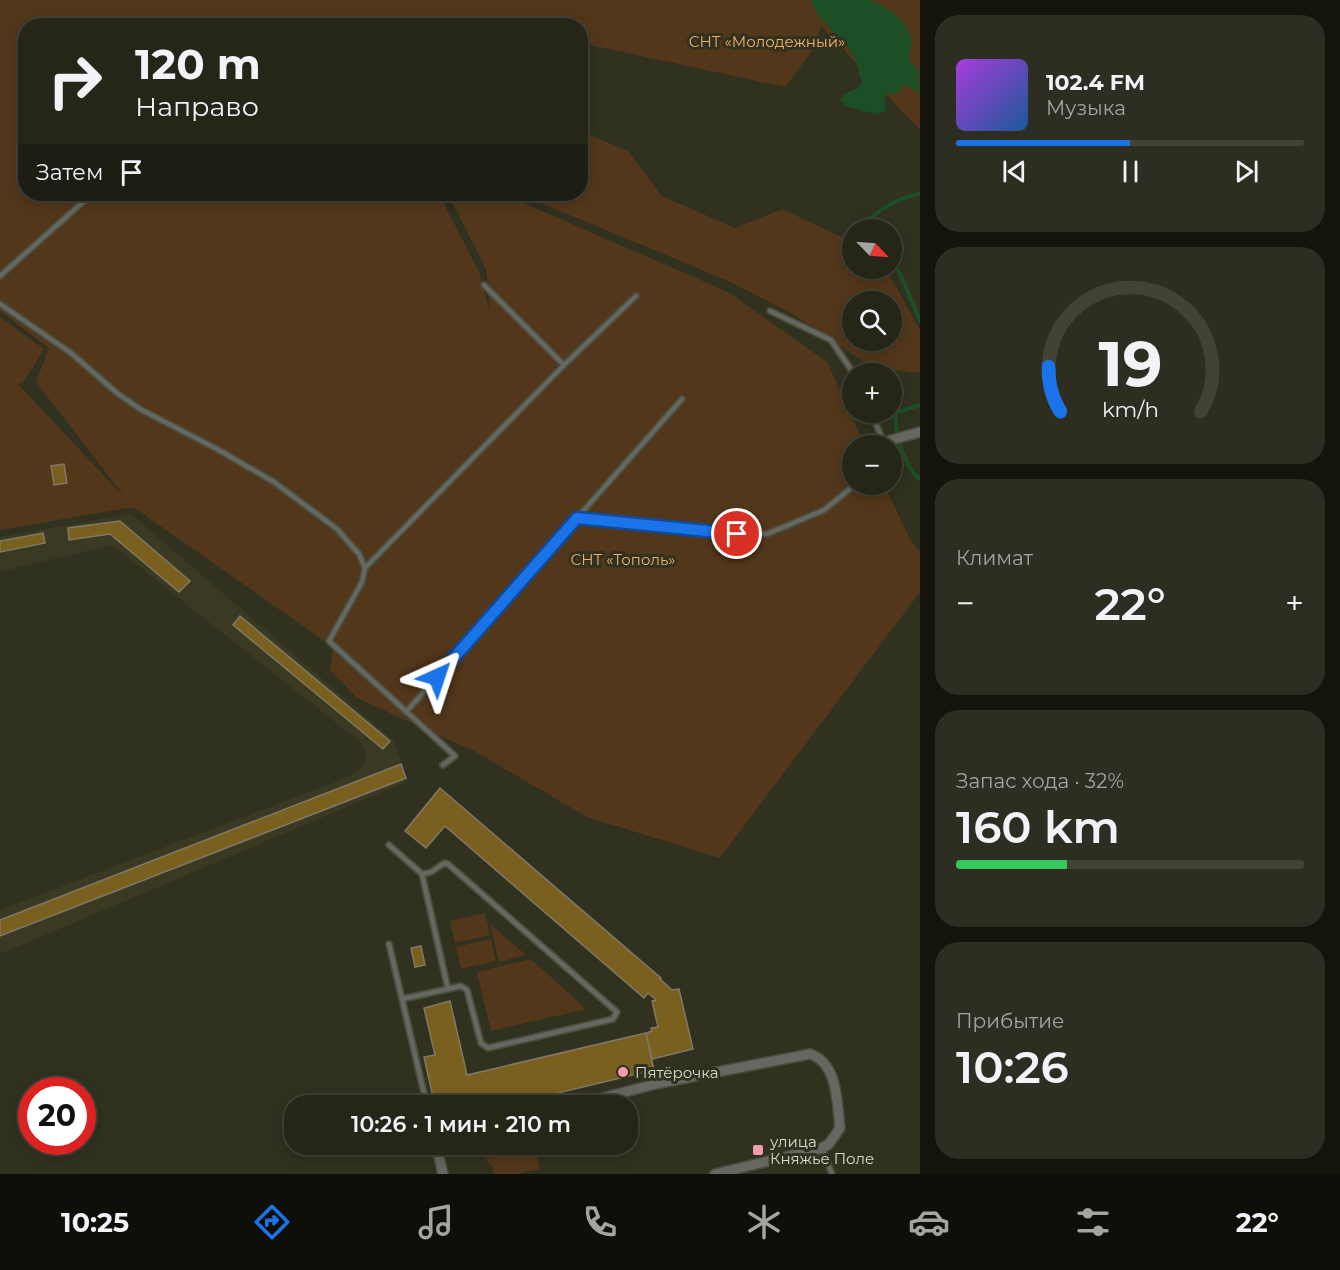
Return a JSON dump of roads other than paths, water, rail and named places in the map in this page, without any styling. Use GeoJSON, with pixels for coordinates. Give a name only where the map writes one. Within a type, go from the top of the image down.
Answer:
{"type":"FeatureCollection","features":[{"type":"Feature","properties":{"kind":"street"},"geometry":{"type":"LineString","coordinates":[[902,436],[920,432]]}},
{"type":"Feature","properties":{"kind":"street"},"geometry":{"type":"LineString","coordinates":[[613,1095],[660,1083],[810,1054],[819,1057],[831,1072],[839,1118],[840,1128],[830,1144],[732,1172],[715,1174]]}},
{"type":"Feature","properties":{"kind":"street"},"geometry":{"type":"LineString","coordinates":[[439,1155],[443,1174]]}},
{"type":"Feature","properties":{"kind":"lane"},"geometry":{"type":"LineString","coordinates":[[0,276],[84,201]]}},
{"type":"Feature","properties":{"kind":"lane"},"geometry":{"type":"LineString","coordinates":[[484,285],[564,365]]}},
{"type":"Feature","properties":{"kind":"lane"},"geometry":{"type":"LineString","coordinates":[[443,765],[455,756],[329,641],[362,582],[365,568],[564,365],[636,296]]}},
{"type":"Feature","properties":{"kind":"lane"},"geometry":{"type":"LineString","coordinates":[[0,304],[71,353],[117,393],[140,409],[274,482],[337,529],[359,554],[365,568]]}},
{"type":"Feature","properties":{"kind":"lane"},"geometry":{"type":"LineString","coordinates":[[770,311],[831,340],[847,363]]}},
{"type":"Feature","properties":{"kind":"lane"},"geometry":{"type":"LineString","coordinates":[[406,712],[682,399]]}},
{"type":"Feature","properties":{"kind":"lane"},"geometry":{"type":"LineString","coordinates":[[577,518],[737,534],[767,534],[824,510],[842,495]]}},
{"type":"Feature","properties":{"kind":"lane"},"geometry":{"type":"LineString","coordinates":[[389,845],[422,874],[448,989]]}},
{"type":"Feature","properties":{"kind":"lane"},"geometry":{"type":"LineString","coordinates":[[402,999],[461,986],[467,990],[481,1043],[488,1048],[613,1019],[617,1012],[448,864],[441,865],[433,872],[422,874]]}},
{"type":"Feature","properties":{"kind":"lane"},"geometry":{"type":"LineString","coordinates":[[389,944],[424,1095]]}},
{"type":"Feature","properties":{"kind":"lane"},"geometry":{"type":"LineString","coordinates":[[822,1148],[832,1174]]}},
{"type":"Feature","properties":{"kind":"waterway"},"geometry":{"type":"LineString","coordinates":[[871,219],[900,199],[920,194]]}},
{"type":"Feature","properties":{"kind":"waterway"},"geometry":{"type":"LineString","coordinates":[[902,278],[920,321]]}},
{"type":"Feature","properties":{"kind":"waterway"},"geometry":{"type":"LineString","coordinates":[[920,405],[896,413],[899,439],[905,458],[920,479]]}},
{"type":"Feature","properties":{"kind":"place","name":"Пятёрочка"},"geometry":{"type":"Point","coordinates":[623,1072]}},
{"type":"Feature","properties":{"kind":"place","name":"улица Княжье Поле"},"geometry":{"type":"Point","coordinates":[758,1150]}},
{"type":"Feature","properties":{"kind":"park label","name":"СНТ «Молодежный»"},"geometry":{"type":"Point","coordinates":[767,41]}},
{"type":"Feature","properties":{"kind":"park label","name":"СНТ «Тополь»"},"geometry":{"type":"Point","coordinates":[623,559]}}]}
